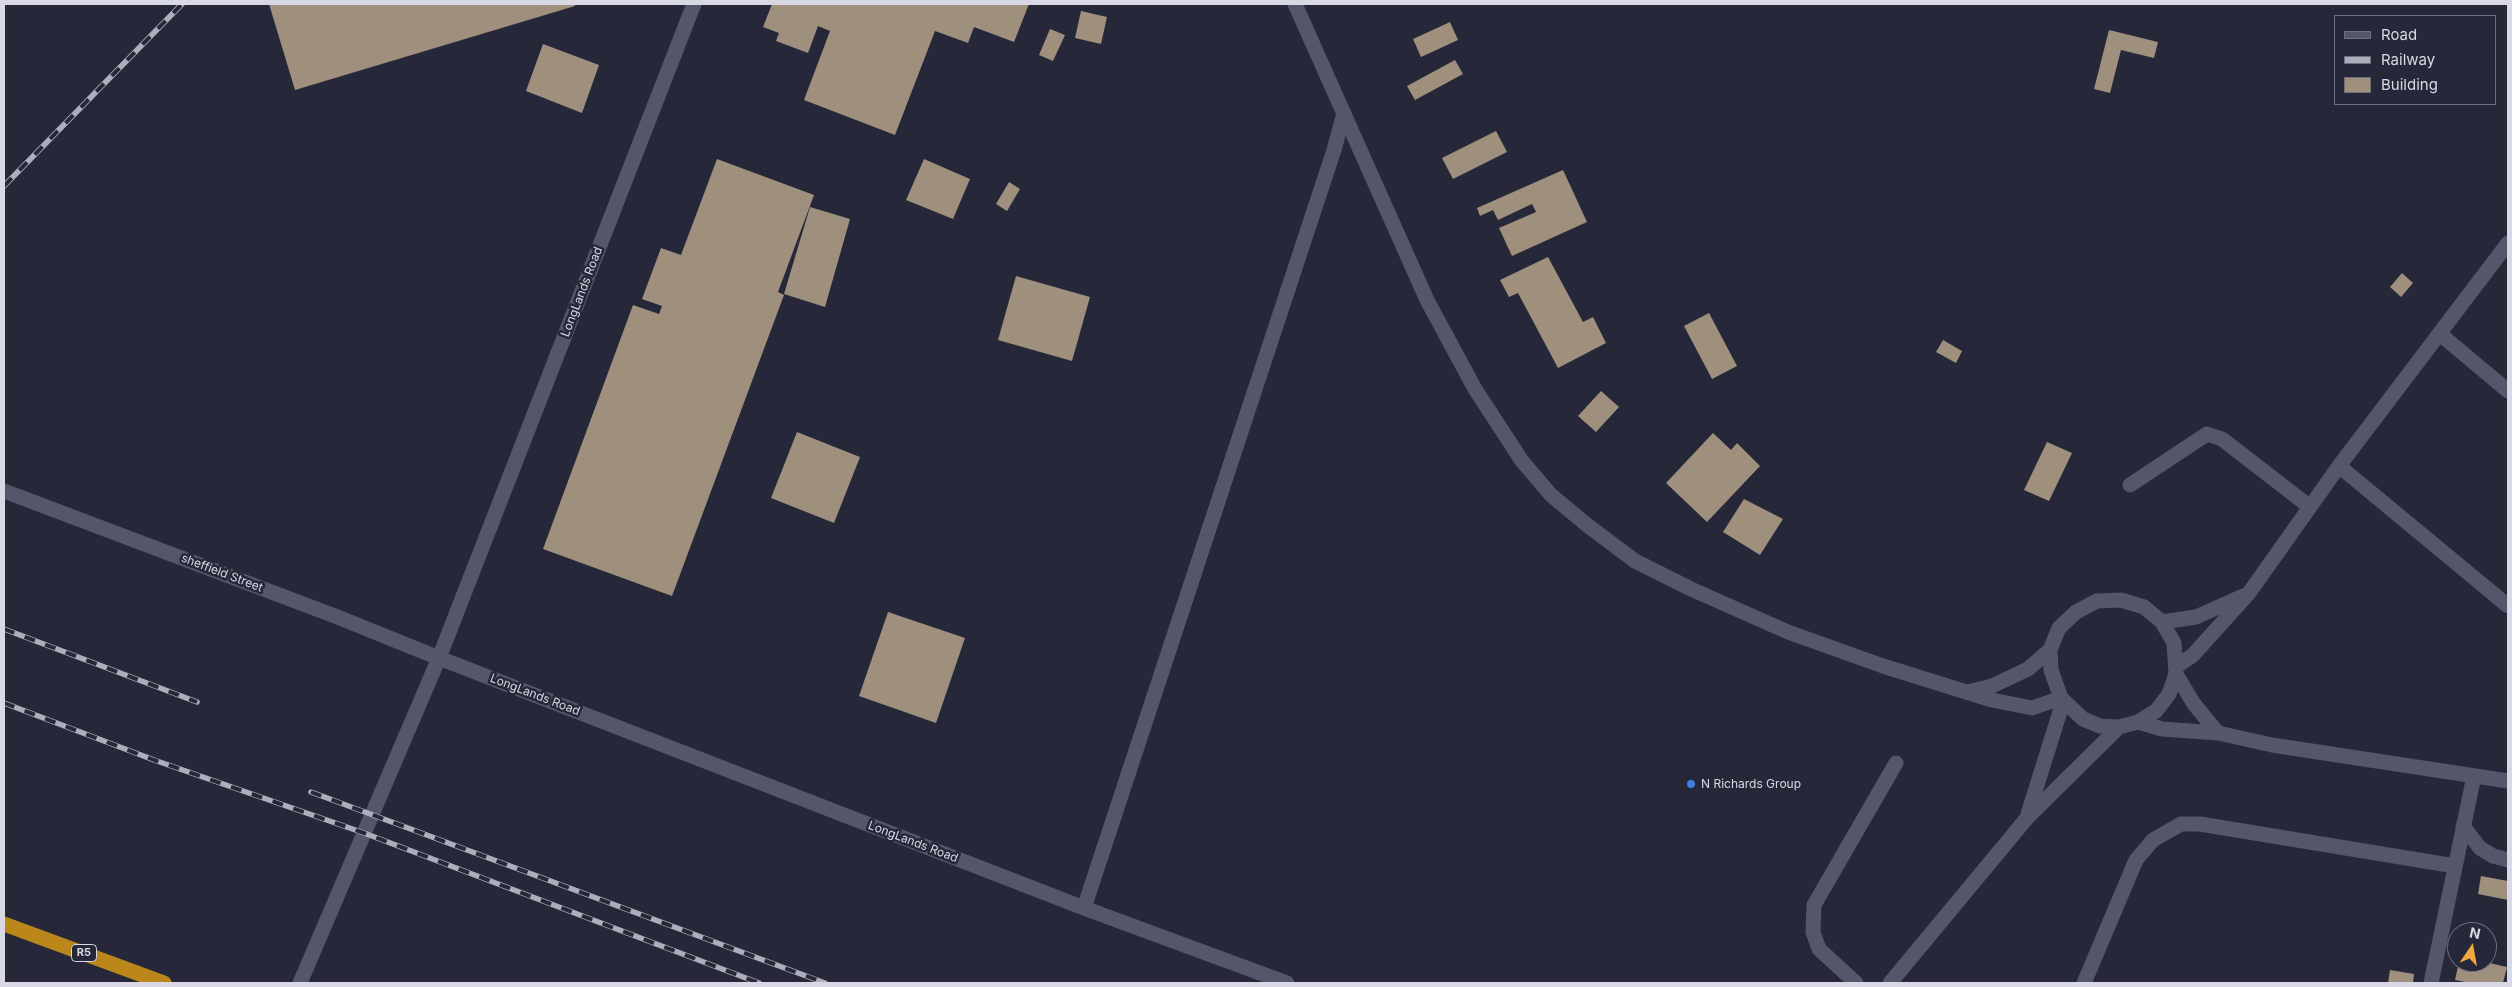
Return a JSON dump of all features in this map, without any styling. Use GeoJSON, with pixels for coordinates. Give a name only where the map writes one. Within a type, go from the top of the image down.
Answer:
{"type":"FeatureCollection","features":[{"type":"Feature","properties":{"kind":"highway","name":"R5"},"geometry":{"type":"LineString","coordinates":[[4,924],[164,983]]}},
{"type":"Feature","properties":{"kind":"street","name":"LongLands Road"},"geometry":{"type":"LineString","coordinates":[[694,4],[439,658],[1084,908],[1287,983]]}},
{"type":"Feature","properties":{"kind":"street"},"geometry":{"type":"LineString","coordinates":[[1295,4],[1427,300],[1475,389],[1522,461],[1551,495],[1635,561],[1691,589],[1788,632],[1883,666],[1992,700],[2032,708],[2062,700]]}},
{"type":"Feature","properties":{"kind":"street"},"geometry":{"type":"LineString","coordinates":[[1084,908],[1334,150],[1344,113]]}},
{"type":"Feature","properties":{"kind":"street"},"geometry":{"type":"LineString","coordinates":[[2218,733],[2194,704],[2177,670],[2174,643],[2162,622],[2144,608],[2121,600],[2097,601],[2076,612],[2059,628],[2050,650],[2051,670],[2062,700],[2083,718],[2100,726],[2119,727],[2138,722],[2156,711],[2169,694],[2177,670],[2249,593],[2339,466],[2508,243]]}},
{"type":"Feature","properties":{"kind":"street"},"geometry":{"type":"LineString","coordinates":[[2440,334],[2508,391]]}},
{"type":"Feature","properties":{"kind":"street"},"geometry":{"type":"LineString","coordinates":[[2130,485],[2206,434],[2222,439],[2310,508]]}},
{"type":"Feature","properties":{"kind":"street"},"geometry":{"type":"LineString","coordinates":[[2339,466],[2508,606]]}},
{"type":"Feature","properties":{"kind":"street","name":"sheffield Street"},"geometry":{"type":"LineString","coordinates":[[4,491],[335,616],[439,658]]}},
{"type":"Feature","properties":{"kind":"street"},"geometry":{"type":"LineString","coordinates":[[2162,622],[2196,617],[2249,593]]}},
{"type":"Feature","properties":{"kind":"street"},"geometry":{"type":"LineString","coordinates":[[1967,692],[1992,686],[2028,669],[2050,650]]}},
{"type":"Feature","properties":{"kind":"street"},"geometry":{"type":"LineString","coordinates":[[300,983],[439,658]]}},
{"type":"Feature","properties":{"kind":"street"},"geometry":{"type":"LineString","coordinates":[[2027,818],[2062,700]]}},
{"type":"Feature","properties":{"kind":"street"},"geometry":{"type":"LineString","coordinates":[[2138,722],[2162,729],[2218,733],[2272,744],[2508,781]]}},
{"type":"Feature","properties":{"kind":"street"},"geometry":{"type":"LineString","coordinates":[[1890,983],[2027,818],[2119,727]]}},
{"type":"Feature","properties":{"kind":"street"},"geometry":{"type":"LineString","coordinates":[[1856,983],[1819,949],[1813,932],[1814,905],[1896,763]]}},
{"type":"Feature","properties":{"kind":"street"},"geometry":{"type":"LineString","coordinates":[[2431,983],[2474,776]]}},
{"type":"Feature","properties":{"kind":"street"},"geometry":{"type":"LineString","coordinates":[[2084,983],[2136,860],[2153,840],[2181,824],[2200,824],[2455,866]]}},
{"type":"Feature","properties":{"kind":"street"},"geometry":{"type":"LineString","coordinates":[[2464,826],[2480,848],[2494,856],[2508,860]]}},
{"type":"Feature","properties":{"kind":"building"},"geometry":{"type":"Polygon","coordinates":[[[269,4],[574,4],[575,6],[295,90],[269,4]]]}},
{"type":"Feature","properties":{"kind":"building"},"geometry":{"type":"Polygon","coordinates":[[[772,4],[1029,4],[1014,42],[974,27],[968,43],[935,31],[895,135],[804,100],[830,31],[818,26],[808,53],[776,41],[779,33],[763,27],[772,4]]]}},
{"type":"Feature","properties":{"kind":"building"},"geometry":{"type":"Polygon","coordinates":[[[1081,11],[1107,17],[1101,44],[1075,38],[1081,11]]]}},
{"type":"Feature","properties":{"kind":"building"},"geometry":{"type":"Polygon","coordinates":[[[1450,22],[1458,40],[1421,57],[1413,39],[1450,22]]]}},
{"type":"Feature","properties":{"kind":"building"},"geometry":{"type":"Polygon","coordinates":[[[1050,29],[1065,35],[1053,61],[1039,55],[1050,29]]]}},
{"type":"Feature","properties":{"kind":"building"},"geometry":{"type":"Polygon","coordinates":[[[2109,30],[2158,42],[2154,58],[2121,50],[2110,93],[2094,89],[2109,30]]]}},
{"type":"Feature","properties":{"kind":"building"},"geometry":{"type":"Polygon","coordinates":[[[543,44],[599,65],[582,113],[526,91],[543,44]]]}},
{"type":"Feature","properties":{"kind":"building"},"geometry":{"type":"Polygon","coordinates":[[[1455,60],[1463,74],[1415,100],[1407,86],[1455,60]]]}},
{"type":"Feature","properties":{"kind":"building"},"geometry":{"type":"Polygon","coordinates":[[[1496,131],[1507,152],[1453,179],[1442,158],[1496,131]]]}},
{"type":"Feature","properties":{"kind":"building"},"geometry":{"type":"Polygon","coordinates":[[[717,159],[814,195],[778,292],[784,295],[672,596],[543,549],[633,305],[659,314],[662,306],[642,299],[661,248],[681,255],[717,159]]]}},
{"type":"Feature","properties":{"kind":"building"},"geometry":{"type":"Polygon","coordinates":[[[924,159],[970,179],[953,219],[906,200],[924,159]]]}},
{"type":"Feature","properties":{"kind":"building"},"geometry":{"type":"Polygon","coordinates":[[[1563,170],[1587,222],[1512,256],[1499,228],[1536,212],[1532,204],[1498,220],[1493,210],[1480,216],[1477,208],[1563,170]]]}},
{"type":"Feature","properties":{"kind":"building"},"geometry":{"type":"Polygon","coordinates":[[[1009,182],[1020,189],[1007,211],[996,204],[1009,182]]]}},
{"type":"Feature","properties":{"kind":"building"},"geometry":{"type":"Polygon","coordinates":[[[810,207],[850,219],[825,307],[784,294],[810,207]]]}},
{"type":"Feature","properties":{"kind":"building"},"geometry":{"type":"Polygon","coordinates":[[[1548,257],[1583,322],[1593,317],[1606,343],[1558,368],[1518,293],[1509,297],[1500,280],[1548,257]]]}},
{"type":"Feature","properties":{"kind":"building"},"geometry":{"type":"Polygon","coordinates":[[[2402,273],[2413,283],[2401,297],[2390,287],[2402,273]]]}},
{"type":"Feature","properties":{"kind":"building"},"geometry":{"type":"Polygon","coordinates":[[[1016,276],[1090,297],[1072,361],[998,340],[1016,276]]]}},
{"type":"Feature","properties":{"kind":"building"},"geometry":{"type":"Polygon","coordinates":[[[1709,313],[1737,366],[1712,379],[1684,326],[1709,313]]]}},
{"type":"Feature","properties":{"kind":"building"},"geometry":{"type":"Polygon","coordinates":[[[1943,340],[1962,351],[1956,363],[1936,352],[1943,340]]]}},
{"type":"Feature","properties":{"kind":"building"},"geometry":{"type":"Polygon","coordinates":[[[1601,391],[1619,407],[1596,432],[1578,416],[1601,391]]]}},
{"type":"Feature","properties":{"kind":"building"},"geometry":{"type":"Polygon","coordinates":[[[797,432],[860,457],[834,523],[771,498],[797,432]]]}},
{"type":"Feature","properties":{"kind":"building"},"geometry":{"type":"Polygon","coordinates":[[[1713,433],[1731,450],[1737,443],[1760,466],[1707,522],[1666,483],[1713,433]]]}},
{"type":"Feature","properties":{"kind":"building"},"geometry":{"type":"Polygon","coordinates":[[[2047,442],[2072,453],[2049,501],[2024,490],[2047,442]]]}},
{"type":"Feature","properties":{"kind":"building"},"geometry":{"type":"Polygon","coordinates":[[[1744,499],[1783,519],[1760,555],[1723,532],[1744,499]]]}},
{"type":"Feature","properties":{"kind":"building"},"geometry":{"type":"Polygon","coordinates":[[[888,612],[965,638],[936,723],[859,696],[888,612]]]}},
{"type":"Feature","properties":{"kind":"building"},"geometry":{"type":"Polygon","coordinates":[[[2481,876],[2508,881],[2508,900],[2478,894],[2481,876]]]}},
{"type":"Feature","properties":{"kind":"building"},"geometry":{"type":"Polygon","coordinates":[[[2497,965],[2507,967],[2503,983],[2470,983],[2455,980],[2457,972],[2497,972],[2497,965]]]}},
{"type":"Feature","properties":{"kind":"building"},"geometry":{"type":"Polygon","coordinates":[[[2390,970],[2414,974],[2413,983],[2388,983],[2390,970]]]}},
{"type":"Feature","properties":{"kind":"railway"},"geometry":{"type":"LineString","coordinates":[[4,186],[182,4]]}},
{"type":"Feature","properties":{"kind":"railway"},"geometry":{"type":"LineString","coordinates":[[4,629],[197,702]]}},
{"type":"Feature","properties":{"kind":"railway"},"geometry":{"type":"LineString","coordinates":[[4,703],[154,760],[364,833],[759,983]]}},
{"type":"Feature","properties":{"kind":"railway"},"geometry":{"type":"LineString","coordinates":[[311,792],[825,983]]}},
{"type":"Feature","properties":{"kind":"place","name":"N Richards Group"},"geometry":{"type":"Point","coordinates":[1691,784]}}]}
